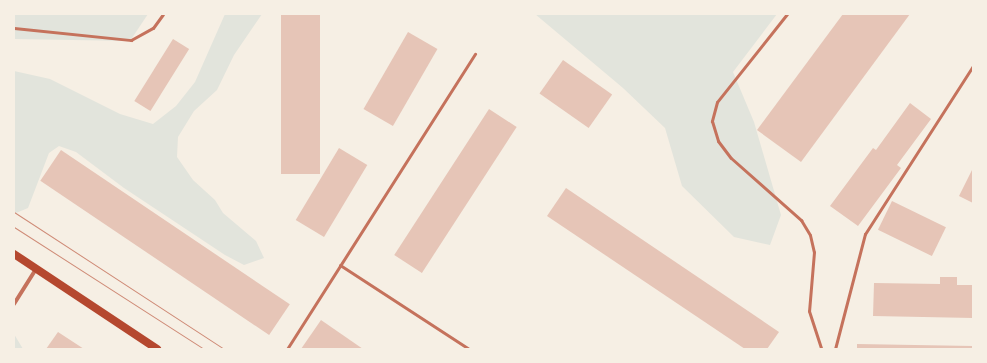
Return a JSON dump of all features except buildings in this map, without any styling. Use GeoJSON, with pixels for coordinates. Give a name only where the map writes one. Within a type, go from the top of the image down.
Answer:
{"type":"FeatureCollection","features":[{"type":"Feature","properties":{"kind":"main road"},"geometry":{"type":"LineString","coordinates":[[14,254],[157,349]]}},
{"type":"Feature","properties":{"kind":"street"},"geometry":{"type":"LineString","coordinates":[[14,304],[36,269]]}},
{"type":"Feature","properties":{"kind":"lane"},"geometry":{"type":"LineString","coordinates":[[14,28],[131,40],[154,28],[163,14]]}},
{"type":"Feature","properties":{"kind":"lane"},"geometry":{"type":"LineString","coordinates":[[786,14],[717,102],[712,120],[718,141],[731,158],[801,220],[810,235],[814,252],[809,311],[821,349]]}},
{"type":"Feature","properties":{"kind":"lane"},"geometry":{"type":"LineString","coordinates":[[287,349],[475,54]]}},
{"type":"Feature","properties":{"kind":"lane"},"geometry":{"type":"LineString","coordinates":[[835,349],[865,234],[973,66]]}},
{"type":"Feature","properties":{"kind":"lane"},"geometry":{"type":"LineString","coordinates":[[340,265],[469,349]]}},
{"type":"Feature","properties":{"kind":"shaded area"},"geometry":{"type":"Polygon","coordinates":[[[14,14],[148,14],[130,41],[14,39],[14,14]]]}},
{"type":"Feature","properties":{"kind":"shaded area"},"geometry":{"type":"Polygon","coordinates":[[[225,14],[262,14],[234,55],[217,90],[194,111],[178,137],[177,157],[193,180],[215,200],[223,213],[256,241],[264,258],[244,265],[225,255],[124,188],[76,152],[59,146],[49,153],[28,208],[16,213],[14,211],[14,71],[50,79],[120,114],[153,124],[176,106],[195,82],[225,14]]]}},
{"type":"Feature","properties":{"kind":"shaded area"},"geometry":{"type":"Polygon","coordinates":[[[535,14],[777,14],[733,72],[754,122],[781,215],[770,245],[734,237],[682,186],[665,128],[623,88],[535,14]]]}},
{"type":"Feature","properties":{"kind":"shaded area"},"geometry":{"type":"Polygon","coordinates":[[[14,334],[23,349],[14,349],[14,334]]]}},
{"type":"Feature","properties":{"kind":"tram line"},"geometry":{"type":"LineString","coordinates":[[14,212],[224,349]]}},
{"type":"Feature","properties":{"kind":"tram line"},"geometry":{"type":"LineString","coordinates":[[14,227],[204,349]]}}]}
